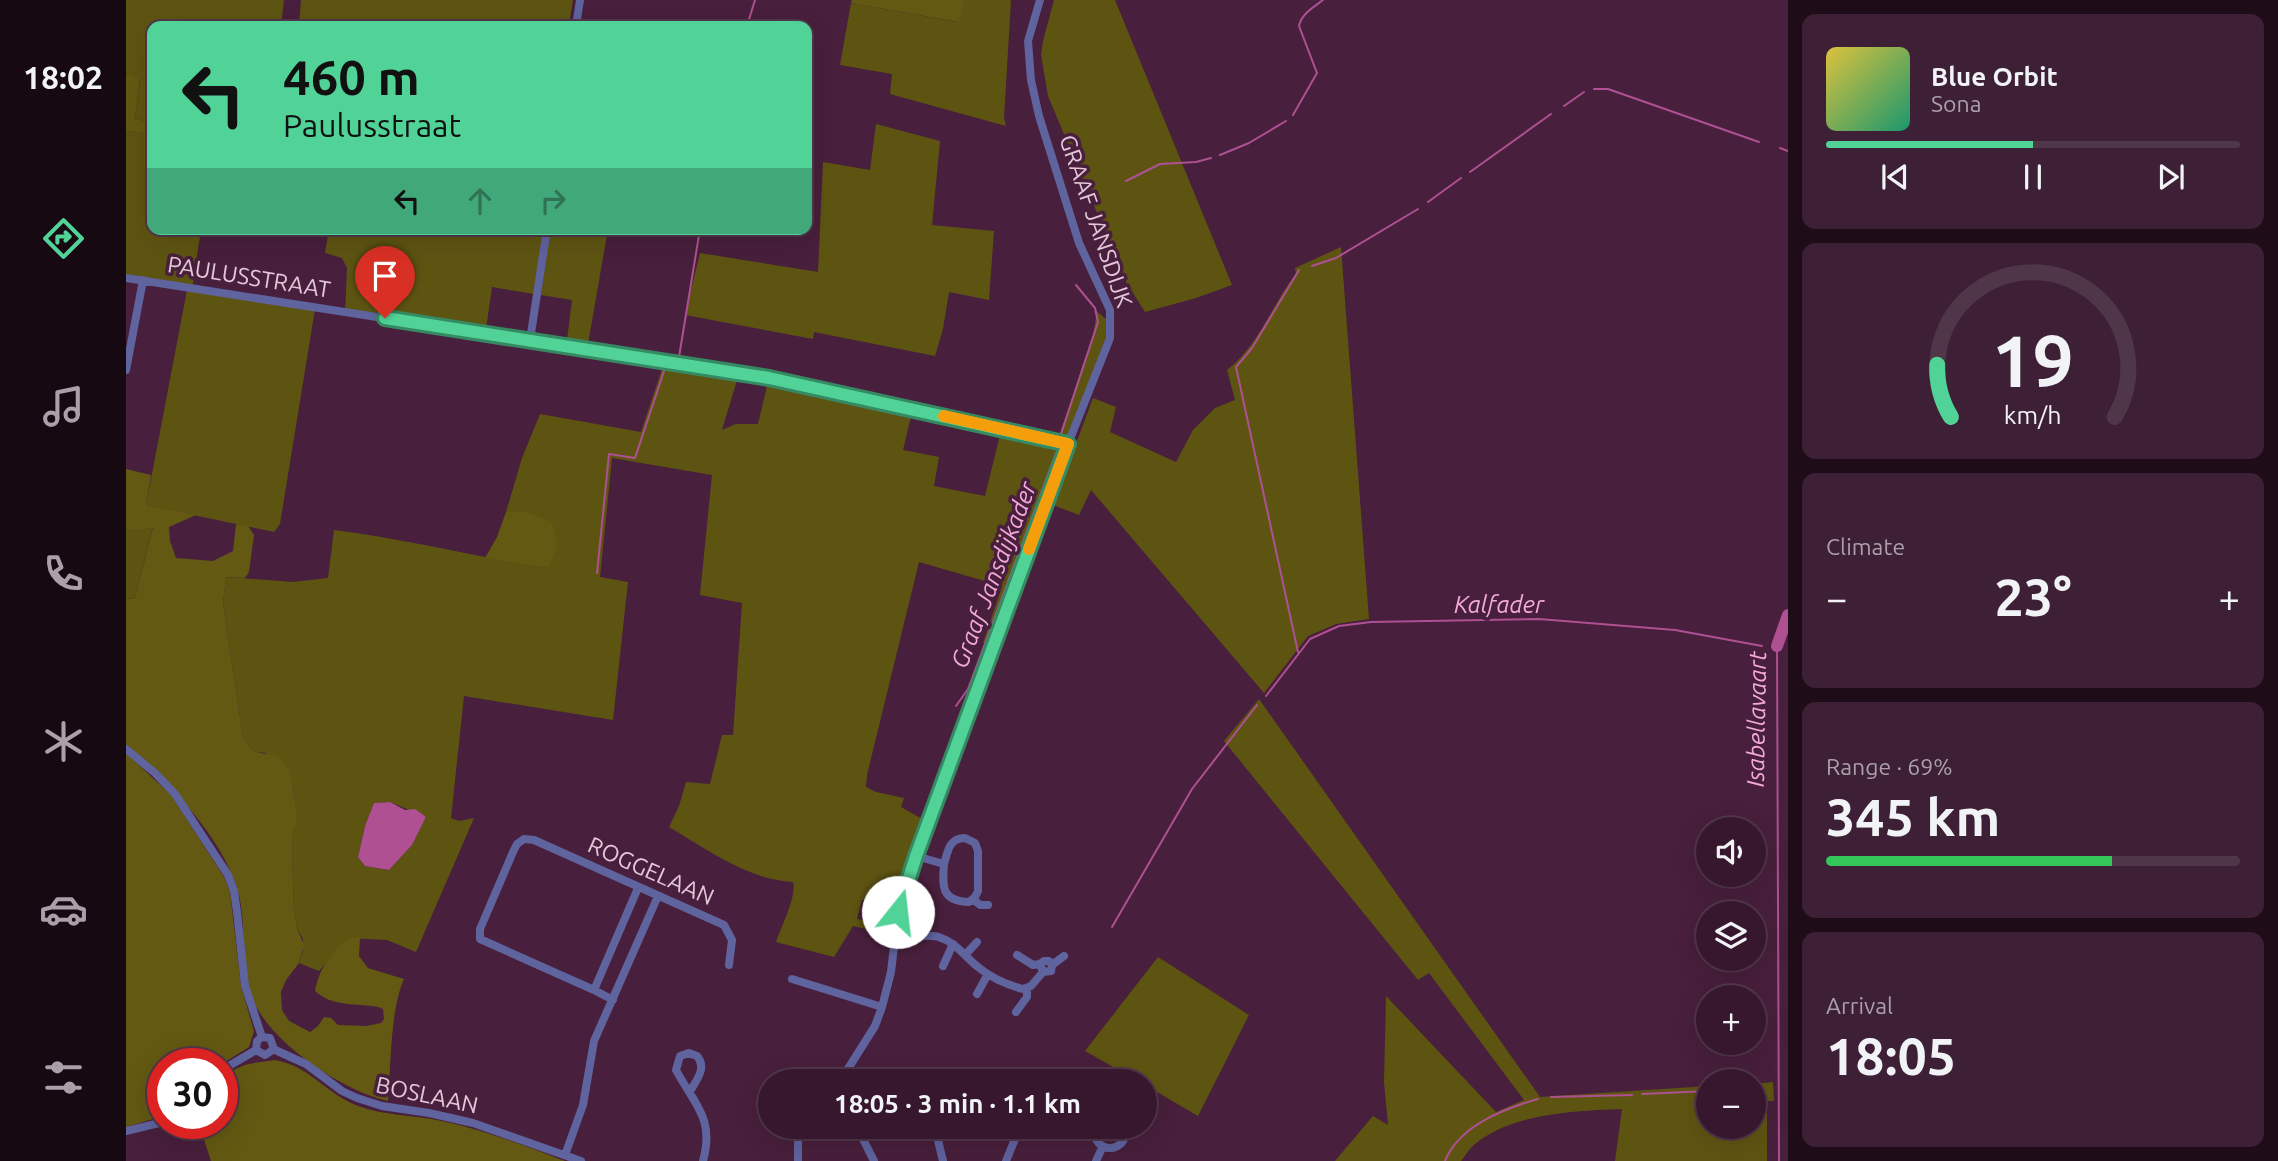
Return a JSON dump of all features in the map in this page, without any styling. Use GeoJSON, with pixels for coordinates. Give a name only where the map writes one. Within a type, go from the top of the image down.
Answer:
{"type":"FeatureCollection","features":[{"type":"Feature","properties":{"kind":"street"},"geometry":{"type":"LineString","coordinates":[[577,21],[580,0]]}},
{"type":"Feature","properties":{"kind":"street","name":"GRAAF JANSDIJK"},"geometry":{"type":"LineString","coordinates":[[848,1069],[875,1026],[882,1007],[891,972],[901,898],[1068,444],[1110,338],[1110,310],[1079,243],[1039,116],[1031,80],[1028,41],[1040,0]]}},
{"type":"Feature","properties":{"kind":"street"},"geometry":{"type":"LineString","coordinates":[[530,340],[546,235]]}},
{"type":"Feature","properties":{"kind":"street","name":"PAULUSSTRAAT"},"geometry":{"type":"LineString","coordinates":[[126,278],[769,378],[1068,444]]}},
{"type":"Feature","properties":{"kind":"street"},"geometry":{"type":"LineString","coordinates":[[126,370],[143,280]]}},
{"type":"Feature","properties":{"kind":"street"},"geometry":{"type":"LineString","coordinates":[[126,748],[175,794],[228,875],[234,891],[245,986],[262,1037],[257,1041],[256,1050]]}},
{"type":"Feature","properties":{"kind":"street"},"geometry":{"type":"LineString","coordinates":[[965,838],[975,843],[978,851],[978,891],[969,902],[960,902],[947,895],[943,878],[944,864],[950,844],[954,840],[965,838]]}},
{"type":"Feature","properties":{"kind":"street","name":"ROGGELAAN"},"geometry":{"type":"LineString","coordinates":[[594,990],[480,939],[480,929],[513,852],[517,844],[524,839],[534,840],[724,925],[732,940],[729,965]]}},
{"type":"Feature","properties":{"kind":"street"},"geometry":{"type":"LineString","coordinates":[[916,856],[944,864]]}},
{"type":"Feature","properties":{"kind":"street"},"geometry":{"type":"LineString","coordinates":[[613,1000],[594,990],[638,888]]}},
{"type":"Feature","properties":{"kind":"street"},"geometry":{"type":"LineString","coordinates":[[565,1155],[583,1105],[594,1041],[658,896]]}},
{"type":"Feature","properties":{"kind":"street"},"geometry":{"type":"LineString","coordinates":[[973,899],[980,905],[988,905]]}},
{"type":"Feature","properties":{"kind":"street"},"geometry":{"type":"LineString","coordinates":[[895,936],[934,936],[953,944],[988,974],[1027,988]]}},
{"type":"Feature","properties":{"kind":"street"},"geometry":{"type":"LineString","coordinates":[[966,954],[977,942]]}},
{"type":"Feature","properties":{"kind":"street"},"geometry":{"type":"LineString","coordinates":[[943,966],[953,944]]}},
{"type":"Feature","properties":{"kind":"street"},"geometry":{"type":"LineString","coordinates":[[1017,955],[1042,968]]}},
{"type":"Feature","properties":{"kind":"street"},"geometry":{"type":"LineString","coordinates":[[1016,1012],[1027,997],[1027,988],[1048,961],[1052,965],[1064,956]]}},
{"type":"Feature","properties":{"kind":"street"},"geometry":{"type":"LineString","coordinates":[[977,994],[988,974]]}},
{"type":"Feature","properties":{"kind":"street"},"geometry":{"type":"LineString","coordinates":[[792,979],[882,1007]]}},
{"type":"Feature","properties":{"kind":"street","name":"BOSLAAN"},"geometry":{"type":"LineString","coordinates":[[262,1037],[272,1041],[273,1049]]}},
{"type":"Feature","properties":{"kind":"street","name":"BOSLAAN"},"geometry":{"type":"LineString","coordinates":[[273,1049],[306,1064],[342,1091],[357,1098],[382,1106],[473,1123],[582,1161]]}},
{"type":"Feature","properties":{"kind":"street","name":"BOSLAAN"},"geometry":{"type":"LineString","coordinates":[[238,1061],[256,1050],[265,1055],[273,1049]]}},
{"type":"Feature","properties":{"kind":"street"},"geometry":{"type":"LineString","coordinates":[[690,1091],[699,1105],[706,1127],[707,1143],[703,1161]]}},
{"type":"Feature","properties":{"kind":"street"},"geometry":{"type":"LineString","coordinates":[[126,1131],[147,1126]]}},
{"type":"Feature","properties":{"kind":"street"},"geometry":{"type":"LineString","coordinates":[[798,1139],[798,1161]]}},
{"type":"Feature","properties":{"kind":"street"},"geometry":{"type":"LineString","coordinates":[[863,1139],[874,1161]]}},
{"type":"Feature","properties":{"kind":"street"},"geometry":{"type":"LineString","coordinates":[[938,1139],[943,1161]]}},
{"type":"Feature","properties":{"kind":"street"},"geometry":{"type":"LineString","coordinates":[[1006,1161],[1015,1139]]}},
{"type":"Feature","properties":{"kind":"street"},"geometry":{"type":"LineString","coordinates":[[1097,1139],[1103,1146],[1115,1147],[1124,1139]]}},
{"type":"Feature","properties":{"kind":"street"},"geometry":{"type":"LineString","coordinates":[[1096,1161],[1103,1146]]}},
{"type":"Feature","properties":{"kind":"shaded area"},"geometry":{"type":"Polygon","coordinates":[[[126,0],[284,0],[282,21],[147,21],[147,121],[135,119],[140,79],[126,74],[126,0]]]}},
{"type":"Feature","properties":{"kind":"shaded area"},"geometry":{"type":"Polygon","coordinates":[[[301,0],[573,0],[570,21],[299,21],[301,0]]]}},
{"type":"Feature","properties":{"kind":"shaded area"},"geometry":{"type":"Polygon","coordinates":[[[852,0],[965,0],[958,22],[851,3],[852,0]]]}},
{"type":"Feature","properties":{"kind":"shaded area"},"geometry":{"type":"Polygon","coordinates":[[[965,0],[1011,0],[1004,118],[1006,126],[890,94],[892,74],[840,65],[851,3],[957,22],[965,0]]]}},
{"type":"Feature","properties":{"kind":"shaded area"},"geometry":{"type":"Polygon","coordinates":[[[1054,0],[1115,0],[1232,285],[1145,312],[1126,282],[1048,96],[1041,55],[1054,0]]]}},
{"type":"Feature","properties":{"kind":"shaded area"},"geometry":{"type":"Polygon","coordinates":[[[126,74],[140,78],[135,119],[147,121],[147,134],[126,131],[126,74]]]}},
{"type":"Feature","properties":{"kind":"shaded area"},"geometry":{"type":"Polygon","coordinates":[[[876,124],[940,141],[932,225],[994,231],[989,300],[949,292],[935,356],[814,332],[813,339],[685,315],[700,253],[818,272],[823,162],[870,170],[876,124]]]}},
{"type":"Feature","properties":{"kind":"shaded area"},"geometry":{"type":"Polygon","coordinates":[[[126,131],[147,134],[147,235],[200,235],[192,290],[315,309],[280,524],[274,532],[146,505],[187,290],[126,281],[126,131]]]}},
{"type":"Feature","properties":{"kind":"shaded area"},"geometry":{"type":"Polygon","coordinates":[[[328,235],[543,235],[534,294],[492,287],[485,336],[345,314],[347,268],[342,258],[325,253],[328,235]]]}},
{"type":"Feature","properties":{"kind":"shaded area"},"geometry":{"type":"Polygon","coordinates":[[[549,235],[607,235],[588,344],[567,340],[572,300],[541,295],[549,235]]]}},
{"type":"Feature","properties":{"kind":"shaded area"},"geometry":{"type":"Polygon","coordinates":[[[1341,247],[1369,619],[1336,624],[1308,636],[1264,693],[1091,490],[1079,515],[1053,505],[1093,398],[1116,407],[1110,432],[1176,462],[1193,430],[1215,408],[1235,400],[1227,370],[1256,337],[1296,273],[1295,268],[1341,247]]]}},
{"type":"Feature","properties":{"kind":"shaded area"},"geometry":{"type":"Polygon","coordinates":[[[1095,310],[1106,319],[1106,337],[1070,433],[1065,438],[1058,439],[1093,335],[1095,310]]]}},
{"type":"Feature","properties":{"kind":"shaded area"},"geometry":{"type":"Polygon","coordinates":[[[663,366],[738,377],[722,430],[736,424],[758,424],[768,382],[912,412],[903,450],[939,457],[934,486],[985,496],[1001,431],[1054,443],[1060,460],[989,643],[983,643],[1002,586],[919,562],[866,787],[904,798],[901,807],[924,820],[896,901],[862,900],[857,919],[890,925],[889,934],[853,926],[834,957],[776,942],[791,903],[793,882],[776,880],[744,870],[669,827],[686,782],[710,784],[722,735],[733,735],[742,603],[700,595],[712,475],[612,458],[600,577],[628,582],[613,720],[464,696],[451,818],[459,821],[474,818],[416,952],[387,940],[347,938],[319,971],[299,963],[303,939],[297,928],[294,907],[292,856],[293,835],[298,819],[292,782],[265,753],[253,751],[243,738],[223,603],[226,577],[293,582],[328,578],[334,530],[548,568],[526,512],[506,512],[522,458],[540,414],[641,432],[663,366]],[[390,802],[374,803],[358,857],[365,866],[389,870],[412,845],[426,817],[390,802]]]}},
{"type":"Feature","properties":{"kind":"shaded area"},"geometry":{"type":"Polygon","coordinates":[[[126,469],[151,475],[146,505],[196,515],[169,527],[170,541],[176,558],[213,561],[233,551],[236,524],[248,526],[254,535],[249,572],[245,578],[226,577],[223,603],[243,738],[253,751],[278,757],[287,766],[298,819],[293,835],[292,856],[294,907],[297,928],[304,945],[299,963],[281,992],[282,1010],[289,1021],[310,1032],[324,1017],[331,1018],[338,1025],[366,1026],[381,1023],[384,1019],[383,1009],[336,1002],[315,991],[323,968],[331,956],[347,938],[360,937],[359,956],[368,968],[404,979],[396,1006],[388,1101],[349,1087],[307,1061],[271,1028],[258,1011],[247,979],[238,891],[224,858],[187,806],[126,746],[126,599],[135,598],[153,527],[137,531],[126,530],[126,469]]]}},
{"type":"Feature","properties":{"kind":"shaded area"},"geometry":{"type":"Polygon","coordinates":[[[506,512],[526,512],[552,522],[557,546],[548,568],[485,558],[497,537],[506,512]]]}},
{"type":"Feature","properties":{"kind":"shaded area"},"geometry":{"type":"Polygon","coordinates":[[[153,526],[135,598],[126,599],[126,530],[137,531],[153,526]]]}},
{"type":"Feature","properties":{"kind":"shaded area"},"geometry":{"type":"Polygon","coordinates":[[[1259,699],[1540,1097],[1696,1087],[1696,1139],[1766,1139],[1766,1083],[1773,1082],[1774,1101],[1767,1101],[1767,1161],[1615,1161],[1622,1109],[1545,1116],[1507,1126],[1475,1144],[1461,1161],[1335,1161],[1373,1116],[1388,1125],[1384,1082],[1386,996],[1496,1112],[1524,1100],[1429,973],[1418,980],[1224,741],[1259,699]]]}},
{"type":"Feature","properties":{"kind":"shaded area"},"geometry":{"type":"Polygon","coordinates":[[[126,753],[171,795],[224,877],[230,892],[241,986],[254,1031],[249,1047],[238,1054],[238,1048],[147,1048],[147,1121],[126,1127],[126,753]]]}},
{"type":"Feature","properties":{"kind":"shaded area"},"geometry":{"type":"Polygon","coordinates":[[[390,802],[405,810],[415,809],[426,817],[412,845],[389,870],[365,866],[358,857],[365,826],[374,803],[390,802]]]}},
{"type":"Feature","properties":{"kind":"shaded area"},"geometry":{"type":"Polygon","coordinates":[[[1158,957],[1249,1015],[1198,1116],[1157,1092],[1157,1069],[1117,1069],[1085,1051],[1158,957]]]}},
{"type":"Feature","properties":{"kind":"shaded area"},"geometry":{"type":"Polygon","coordinates":[[[274,1060],[286,1063],[358,1106],[458,1125],[565,1161],[211,1161],[204,1139],[238,1139],[238,1068],[274,1060]]]}},
{"type":"Feature","properties":{"kind":"waterway"},"geometry":{"type":"LineString","coordinates":[[749,21],[755,0]]}},
{"type":"Feature","properties":{"kind":"waterway"},"geometry":{"type":"LineString","coordinates":[[1293,115],[1317,73],[1299,26],[1300,22],[1305,14],[1323,0]]}},
{"type":"Feature","properties":{"kind":"waterway"},"geometry":{"type":"LineString","coordinates":[[1594,89],[1608,89],[1759,142]]}},
{"type":"Feature","properties":{"kind":"waterway"},"geometry":{"type":"LineString","coordinates":[[1564,106],[1584,92]]}},
{"type":"Feature","properties":{"kind":"waterway"},"geometry":{"type":"LineString","coordinates":[[1470,172],[1551,114]]}},
{"type":"Feature","properties":{"kind":"waterway"},"geometry":{"type":"LineString","coordinates":[[1220,155],[1249,143],[1286,121]]}},
{"type":"Feature","properties":{"kind":"waterway"},"geometry":{"type":"LineString","coordinates":[[1780,148],[1788,151]]}},
{"type":"Feature","properties":{"kind":"waterway"},"geometry":{"type":"LineString","coordinates":[[1126,181],[1160,164],[1196,162],[1211,158]]}},
{"type":"Feature","properties":{"kind":"waterway"},"geometry":{"type":"LineString","coordinates":[[1428,202],[1461,178]]}},
{"type":"Feature","properties":{"kind":"waterway"},"geometry":{"type":"LineString","coordinates":[[1312,266],[1336,258],[1418,209]]}},
{"type":"Feature","properties":{"kind":"waterway"},"geometry":{"type":"LineString","coordinates":[[694,361],[679,357],[699,235]]}},
{"type":"Feature","properties":{"kind":"waterway"},"geometry":{"type":"LineString","coordinates":[[1298,652],[1236,367],[1252,348],[1299,270]]}},
{"type":"Feature","properties":{"kind":"waterway","name":"Graaf Jansdijkader"},"geometry":{"type":"LineString","coordinates":[[1061,434],[1098,322],[1095,308],[1076,285]]}},
{"type":"Feature","properties":{"kind":"waterway"},"geometry":{"type":"LineString","coordinates":[[597,573],[609,454],[635,458],[665,368],[692,371]]}},
{"type":"Feature","properties":{"kind":"waterway","name":"Graaf Jansdijkader"},"geometry":{"type":"LineString","coordinates":[[956,706],[968,689],[1056,453]]}},
{"type":"Feature","properties":{"kind":"waterway","name":"Isabellavaart"},"geometry":{"type":"LineString","coordinates":[[1777,646],[1788,615]]}},
{"type":"Feature","properties":{"kind":"waterway","name":"Kalfader"},"geometry":{"type":"LineString","coordinates":[[1266,696],[1310,639],[1339,626],[1371,622],[1539,619],[1675,630],[1762,646]]}},
{"type":"Feature","properties":{"kind":"waterway","name":"Isabellavaart"},"geometry":{"type":"LineString","coordinates":[[1777,646],[1779,1161]]}},
{"type":"Feature","properties":{"kind":"waterway","name":"Kalfader"},"geometry":{"type":"LineString","coordinates":[[1112,927],[1192,789],[1257,705]]}},
{"type":"Feature","properties":{"kind":"waterway"},"geometry":{"type":"LineString","coordinates":[[1642,1094],[1696,1092]]}},
{"type":"Feature","properties":{"kind":"waterway"},"geometry":{"type":"LineString","coordinates":[[1551,1097],[1632,1095]]}},
{"type":"Feature","properties":{"kind":"waterway"},"geometry":{"type":"LineString","coordinates":[[1445,1161],[1452,1149],[1471,1129],[1497,1114],[1538,1099]]}},
{"type":"Feature","properties":{"kind":"slow traffic"},"geometry":{"type":"LineString","coordinates":[[944,416],[1068,444],[1029,549]]}},
{"type":"Feature","properties":{"kind":"route"},"geometry":{"type":"LineString","coordinates":[[385,318],[769,378],[1068,444],[916,856],[898,912]]}}]}
